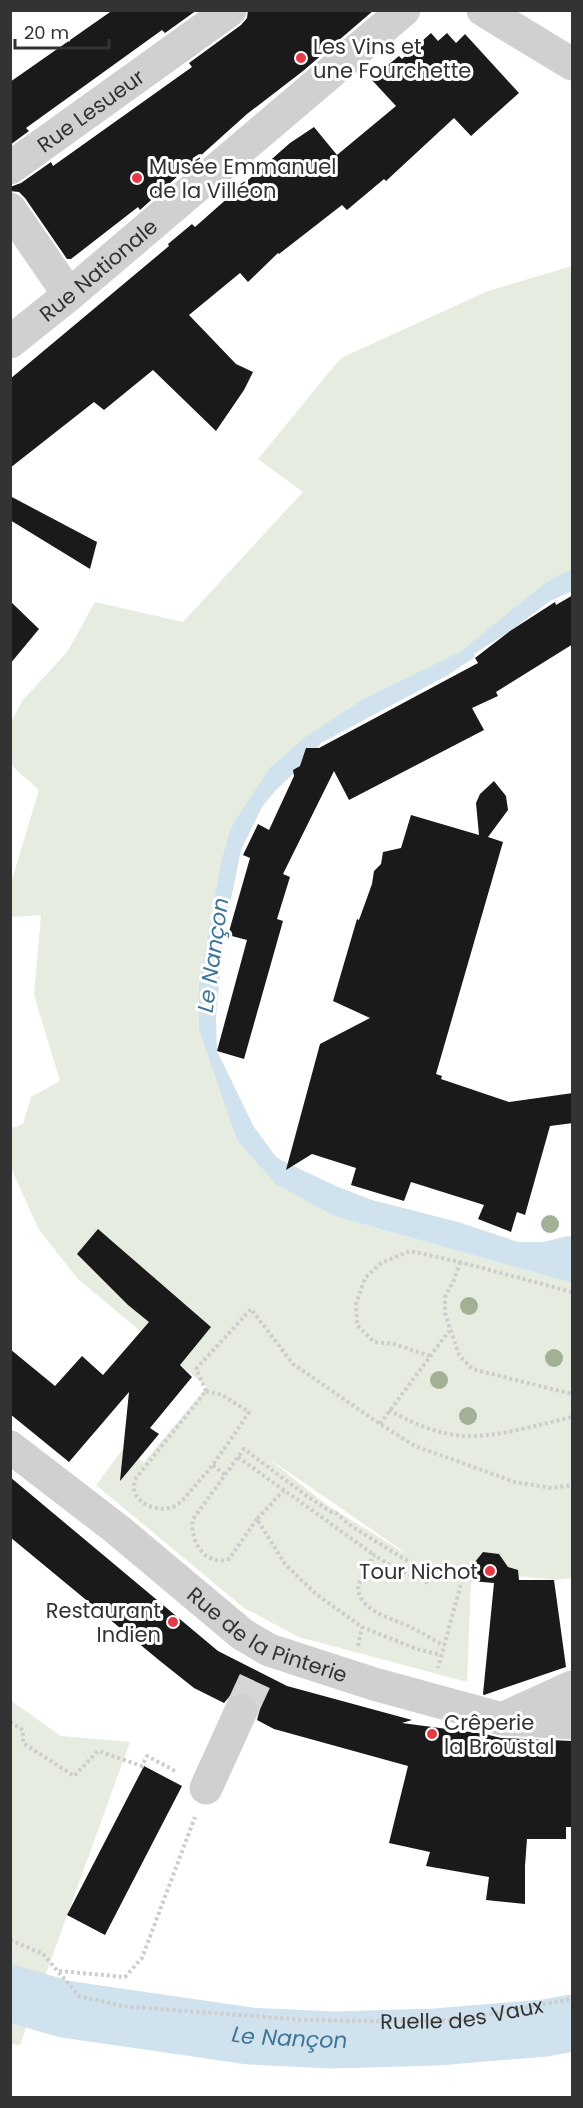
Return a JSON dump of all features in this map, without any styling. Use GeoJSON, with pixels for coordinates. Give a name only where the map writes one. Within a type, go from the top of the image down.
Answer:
{"type":"FeatureCollection","features":[{"type":"Feature","properties":{"kind":"street","name":"Rue Lesueur"},"geometry":{"type":"LineString","coordinates":[[10,168],[230,10]]}},
{"type":"Feature","properties":{"kind":"street","name":"Rue Nationale"},"geometry":{"type":"LineString","coordinates":[[10,342],[69,295],[404,10]]}},
{"type":"Feature","properties":{"kind":"street"},"geometry":{"type":"LineString","coordinates":[[483,10],[573,64]]}},
{"type":"Feature","properties":{"kind":"street"},"geometry":{"type":"LineString","coordinates":[[10,209],[69,295]]}},
{"type":"Feature","properties":{"kind":"street","name":"Rue de la Pinterie"},"geometry":{"type":"LineString","coordinates":[[10,1447],[118,1530],[242,1634],[264,1661],[374,1684],[502,1719],[573,1723]]}},
{"type":"Feature","properties":{"kind":"street"},"geometry":{"type":"LineString","coordinates":[[502,1719],[573,1687]]}},
{"type":"Feature","properties":{"kind":"street"},"geometry":{"type":"LineString","coordinates":[[206,1788],[241,1712]]}},
{"type":"Feature","properties":{"kind":"path"},"geometry":{"type":"LineString","coordinates":[[430,1356],[393,1344],[374,1342],[357,1325],[356,1304],[365,1278],[381,1263],[402,1253],[410,1251],[460,1262],[573,1292]]}},
{"type":"Feature","properties":{"kind":"path"},"geometry":{"type":"LineString","coordinates":[[460,1262],[445,1297],[445,1313],[459,1355],[472,1369],[573,1394]]}},
{"type":"Feature","properties":{"kind":"path"},"geometry":{"type":"LineString","coordinates":[[206,1391],[196,1370],[250,1309],[293,1364],[415,1446],[515,1482],[552,1488],[573,1485]]}},
{"type":"Feature","properties":{"kind":"path"},"geometry":{"type":"LineString","coordinates":[[380,1424],[450,1331]]}},
{"type":"Feature","properties":{"kind":"path"},"geometry":{"type":"LineString","coordinates":[[206,1391],[222,1395],[249,1412],[213,1465],[179,1504],[170,1508],[147,1505],[134,1490],[138,1474],[206,1391]]}},
{"type":"Feature","properties":{"kind":"path"},"geometry":{"type":"LineString","coordinates":[[389,1410],[400,1417],[438,1431],[465,1436],[510,1431],[573,1417]]}},
{"type":"Feature","properties":{"kind":"path"},"geometry":{"type":"LineString","coordinates":[[284,1490],[257,1519],[229,1559],[222,1561],[213,1559],[198,1547],[191,1528],[193,1520],[244,1449],[304,1494],[401,1557],[423,1569],[462,1580],[430,1700]]}},
{"type":"Feature","properties":{"kind":"path"},"geometry":{"type":"LineString","coordinates":[[238,1457],[374,1555],[393,1567],[428,1583]]}},
{"type":"Feature","properties":{"kind":"path"},"geometry":{"type":"LineString","coordinates":[[213,1465],[225,1475]]}},
{"type":"Feature","properties":{"kind":"path"},"geometry":{"type":"LineString","coordinates":[[257,1519],[285,1564],[316,1594],[362,1628],[417,1649],[441,1655]]}},
{"type":"Feature","properties":{"kind":"path"},"geometry":{"type":"LineString","coordinates":[[374,1555],[358,1585],[359,1594],[367,1605],[444,1645]]}},
{"type":"Feature","properties":{"kind":"path"},"geometry":{"type":"LineString","coordinates":[[10,1722],[23,1730],[23,1743],[74,1776],[98,1751],[142,1766],[147,1756],[206,1788],[142,1958],[125,1977],[58,1971]]}},
{"type":"Feature","properties":{"kind":"path","name":"Ruelle des Vaux"},"geometry":{"type":"LineString","coordinates":[[10,1940],[43,1954],[79,1996],[122,2006],[305,2020],[460,2020],[573,1999]]}},
{"type":"Feature","properties":{"kind":"shaded area"},"geometry":{"type":"Polygon","coordinates":[[[572,266],[572,581],[486,639],[290,758],[268,783],[226,870],[202,1019],[249,1147],[334,1216],[572,1283],[572,1578],[554,1580],[507,1575],[508,1567],[499,1554],[483,1552],[474,1563],[471,1581],[467,1682],[299,1637],[244,1608],[96,1485],[122,1450],[144,1462],[207,1387],[78,1279],[39,1230],[11,1168],[11,1128],[23,1124],[31,1097],[60,1081],[34,995],[41,915],[11,917],[11,883],[39,790],[11,765],[11,722],[22,701],[68,651],[95,602],[183,622],[303,492],[258,459],[341,358],[488,291],[572,266]],[[268,1458],[327,1505],[403,1551],[268,1458]]]}},
{"type":"Feature","properties":{"kind":"shaded area"},"geometry":{"type":"Polygon","coordinates":[[[10,1700],[61,1736],[130,1742],[20,2045],[10,2044],[10,1700]]]}},
{"type":"Feature","properties":{"kind":"water"},"geometry":{"type":"Polygon","coordinates":[[[572,569],[572,591],[550,601],[448,675],[321,743],[309,759],[276,790],[262,807],[241,850],[224,934],[216,1017],[217,1051],[254,1127],[276,1157],[338,1187],[372,1200],[458,1222],[518,1242],[543,1242],[572,1237],[572,1283],[334,1216],[276,1184],[237,1140],[199,1029],[199,984],[221,863],[229,834],[270,768],[304,738],[362,700],[460,652],[548,581],[572,569]]]}},
{"type":"Feature","properties":{"kind":"building"},"geometry":{"type":"Polygon","coordinates":[[[113,10],[197,10],[165,33],[162,30],[26,128],[29,131],[10,145],[10,82],[113,10]]]}},
{"type":"Feature","properties":{"kind":"building"},"geometry":{"type":"Polygon","coordinates":[[[248,10],[374,10],[303,71],[247,114],[140,210],[138,207],[71,259],[67,259],[25,198],[19,192],[10,191],[10,187],[21,183],[51,162],[53,166],[192,67],[189,63],[241,25],[247,18],[248,10]]]}},
{"type":"Feature","properties":{"kind":"building"},"geometry":{"type":"Polygon","coordinates":[[[431,33],[438,41],[447,33],[456,43],[465,34],[519,93],[471,136],[454,118],[386,181],[384,179],[347,210],[342,205],[278,253],[248,282],[240,273],[189,315],[236,364],[253,372],[244,390],[216,431],[153,370],[104,410],[94,402],[10,468],[10,379],[169,246],[168,244],[192,224],[195,227],[290,143],[314,127],[337,155],[396,106],[371,79],[399,56],[402,59],[431,33]]]}},
{"type":"Feature","properties":{"kind":"building"},"geometry":{"type":"Polygon","coordinates":[[[10,496],[97,542],[90,569],[10,520],[10,496]]]}},
{"type":"Feature","properties":{"kind":"building"},"geometry":{"type":"Polygon","coordinates":[[[573,595],[573,644],[496,692],[498,696],[472,708],[484,730],[349,800],[334,771],[283,874],[290,877],[277,919],[283,921],[244,1059],[217,1051],[247,940],[228,935],[250,858],[243,855],[258,824],[269,830],[294,776],[293,770],[300,766],[306,748],[319,748],[478,663],[475,658],[510,631],[555,602],[556,605],[573,595]]]}},
{"type":"Feature","properties":{"kind":"building"},"geometry":{"type":"Polygon","coordinates":[[[10,601],[39,629],[10,664],[10,601]]]}},
{"type":"Feature","properties":{"kind":"building"},"geometry":{"type":"Polygon","coordinates":[[[494,781],[506,796],[508,810],[488,837],[503,842],[436,1074],[442,1076],[441,1079],[509,1102],[573,1093],[573,1123],[550,1126],[525,1215],[517,1212],[511,1232],[478,1219],[484,1205],[411,1182],[404,1201],[351,1185],[356,1168],[312,1154],[286,1170],[320,1044],[370,1018],[333,1001],[357,919],[359,920],[372,884],[374,871],[381,864],[383,852],[401,848],[411,815],[479,835],[476,803],[480,794],[494,781]]]}},
{"type":"Feature","properties":{"kind":"building"},"geometry":{"type":"Polygon","coordinates":[[[98,1229],[211,1327],[180,1365],[192,1377],[150,1428],[159,1434],[120,1481],[129,1392],[69,1462],[10,1414],[10,1349],[55,1386],[82,1356],[103,1375],[149,1322],[128,1305],[77,1254],[98,1229]]]}},
{"type":"Feature","properties":{"kind":"building"},"geometry":{"type":"Polygon","coordinates":[[[10,1477],[218,1651],[287,1686],[412,1720],[402,1723],[501,1738],[573,1741],[573,1827],[566,1827],[566,1839],[527,1839],[525,1904],[486,1900],[489,1877],[426,1866],[430,1852],[389,1843],[408,1766],[274,1729],[257,1720],[260,1709],[256,1700],[249,1694],[239,1692],[230,1696],[224,1703],[194,1688],[10,1537],[10,1477]]]}},
{"type":"Feature","properties":{"kind":"building"},"geometry":{"type":"Polygon","coordinates":[[[483,1552],[499,1554],[508,1567],[518,1570],[519,1580],[554,1580],[566,1667],[484,1695],[494,1583],[471,1581],[474,1563],[483,1552]]]}},
{"type":"Feature","properties":{"kind":"building"},"geometry":{"type":"Polygon","coordinates":[[[144,1766],[182,1786],[105,1935],[67,1915],[144,1766]]]}},
{"type":"Feature","properties":{"kind":"waterway","name":"Le Nançon"},"geometry":{"type":"LineString","coordinates":[[10,1993],[64,2009],[250,2036],[332,2040],[436,2037],[545,2028],[572,2023]]}},
{"type":"Feature","properties":{"kind":"tunnel"},"geometry":{"type":"LineString","coordinates":[[241,1711],[259,1672]]}},
{"type":"Feature","properties":{"kind":"place","name":"Les Vins et une Fourchette"},"geometry":{"type":"Point","coordinates":[301,58]}},
{"type":"Feature","properties":{"kind":"place","name":"Musée Emmanuel de la Villéon"},"geometry":{"type":"Point","coordinates":[137,178]}},
{"type":"Feature","properties":{"kind":"place","name":"Tour Nichot"},"geometry":{"type":"Point","coordinates":[490,1571]}},
{"type":"Feature","properties":{"kind":"place","name":"Restaurant Indien"},"geometry":{"type":"Point","coordinates":[173,1622]}},
{"type":"Feature","properties":{"kind":"place","name":"Crêperie la Broustal"},"geometry":{"type":"Point","coordinates":[432,1734]}}]}
